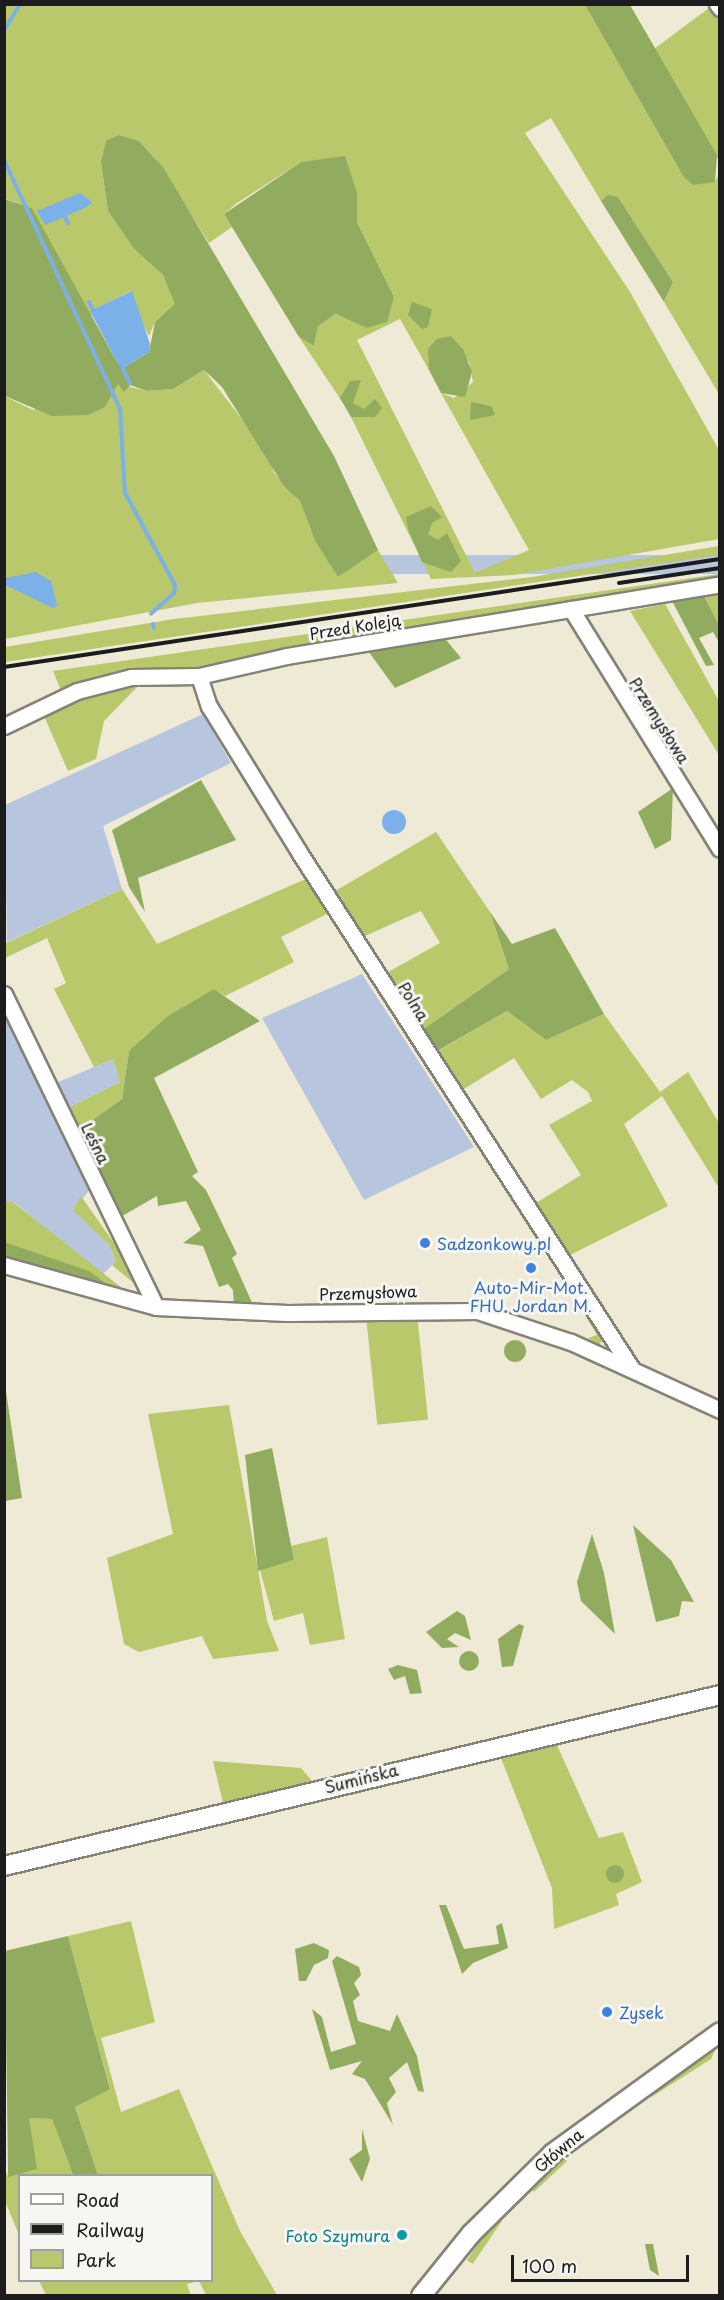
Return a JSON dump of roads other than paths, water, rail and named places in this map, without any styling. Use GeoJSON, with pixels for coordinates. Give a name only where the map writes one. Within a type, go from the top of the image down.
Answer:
{"type":"FeatureCollection","features":[{"type":"Feature","properties":{"kind":"street","name":"Przed Koleją"},"geometry":{"type":"LineString","coordinates":[[4,726],[77,691],[110,682],[199,676],[287,656],[720,584]]}},
{"type":"Feature","properties":{"kind":"street","name":"Przemysłowa"},"geometry":{"type":"LineString","coordinates":[[571,609],[720,849]]}},
{"type":"Feature","properties":{"kind":"street","name":"Polna"},"geometry":{"type":"LineString","coordinates":[[199,676],[209,706],[246,768],[632,1370]]}},
{"type":"Feature","properties":{"kind":"street","name":"Leśna"},"geometry":{"type":"LineString","coordinates":[[4,994],[156,1307]]}},
{"type":"Feature","properties":{"kind":"street","name":"Przemysłowa"},"geometry":{"type":"LineString","coordinates":[[4,1265],[156,1307],[287,1313],[477,1311],[599,1355],[720,1410]]}},
{"type":"Feature","properties":{"kind":"street"},"geometry":{"type":"LineString","coordinates":[[599,1355],[611,1337]]}},
{"type":"Feature","properties":{"kind":"street","name":"Sumińska"},"geometry":{"type":"LineString","coordinates":[[4,1866],[720,1695]]}},
{"type":"Feature","properties":{"kind":"street","name":"Główna"},"geometry":{"type":"LineString","coordinates":[[421,2295],[471,2234],[544,2160],[720,2032]]}},
{"type":"Feature","properties":{"kind":"water"},"geometry":{"type":"Polygon","coordinates":[[[80,193],[92,202],[87,207],[45,225],[37,211],[80,193]]]}},
{"type":"Feature","properties":{"kind":"water"},"geometry":{"type":"Polygon","coordinates":[[[132,291],[150,344],[149,352],[125,367],[117,362],[90,311],[132,291]]]}},
{"type":"Feature","properties":{"kind":"water"},"geometry":{"type":"Polygon","coordinates":[[[36,572],[51,581],[57,606],[53,608],[5,585],[5,578],[36,572]]]}},
{"type":"Feature","properties":{"kind":"water"},"geometry":{"type":"Polygon","coordinates":[[[394,810],[403,813],[406,822],[403,831],[394,834],[385,831],[382,822],[385,813],[394,810]]]}},
{"type":"Feature","properties":{"kind":"waterway"},"geometry":{"type":"LineString","coordinates":[[4,30],[20,4]]}},
{"type":"Feature","properties":{"kind":"waterway"},"geometry":{"type":"LineString","coordinates":[[4,160],[120,409],[125,493],[175,585],[174,593],[151,614]]}},
{"type":"Feature","properties":{"kind":"waterway"},"geometry":{"type":"LineString","coordinates":[[65,217],[68,223]]}},
{"type":"Feature","properties":{"kind":"waterway"},"geometry":{"type":"LineString","coordinates":[[89,302],[95,314]]}},
{"type":"Feature","properties":{"kind":"waterway"},"geometry":{"type":"LineString","coordinates":[[119,361],[130,384]]}},
{"type":"Feature","properties":{"kind":"waterway"},"geometry":{"type":"LineString","coordinates":[[153,624],[154,628]]}},
{"type":"Feature","properties":{"kind":"railway"},"geometry":{"type":"LineString","coordinates":[[4,667],[720,559]]}},
{"type":"Feature","properties":{"kind":"railway"},"geometry":{"type":"LineString","coordinates":[[619,583],[720,568]]}},
{"type":"Feature","properties":{"kind":"place","name":"Sadzonkowy.pl"},"geometry":{"type":"Point","coordinates":[425,1243]}},
{"type":"Feature","properties":{"kind":"place","name":"Auto-Mir-Mot. FHU. Jordan M."},"geometry":{"type":"Point","coordinates":[531,1268]}},
{"type":"Feature","properties":{"kind":"place","name":"Zysek"},"geometry":{"type":"Point","coordinates":[607,2012]}},
{"type":"Feature","properties":{"kind":"place","name":"Foto Szymura"},"geometry":{"type":"Point","coordinates":[402,2235]}}]}
